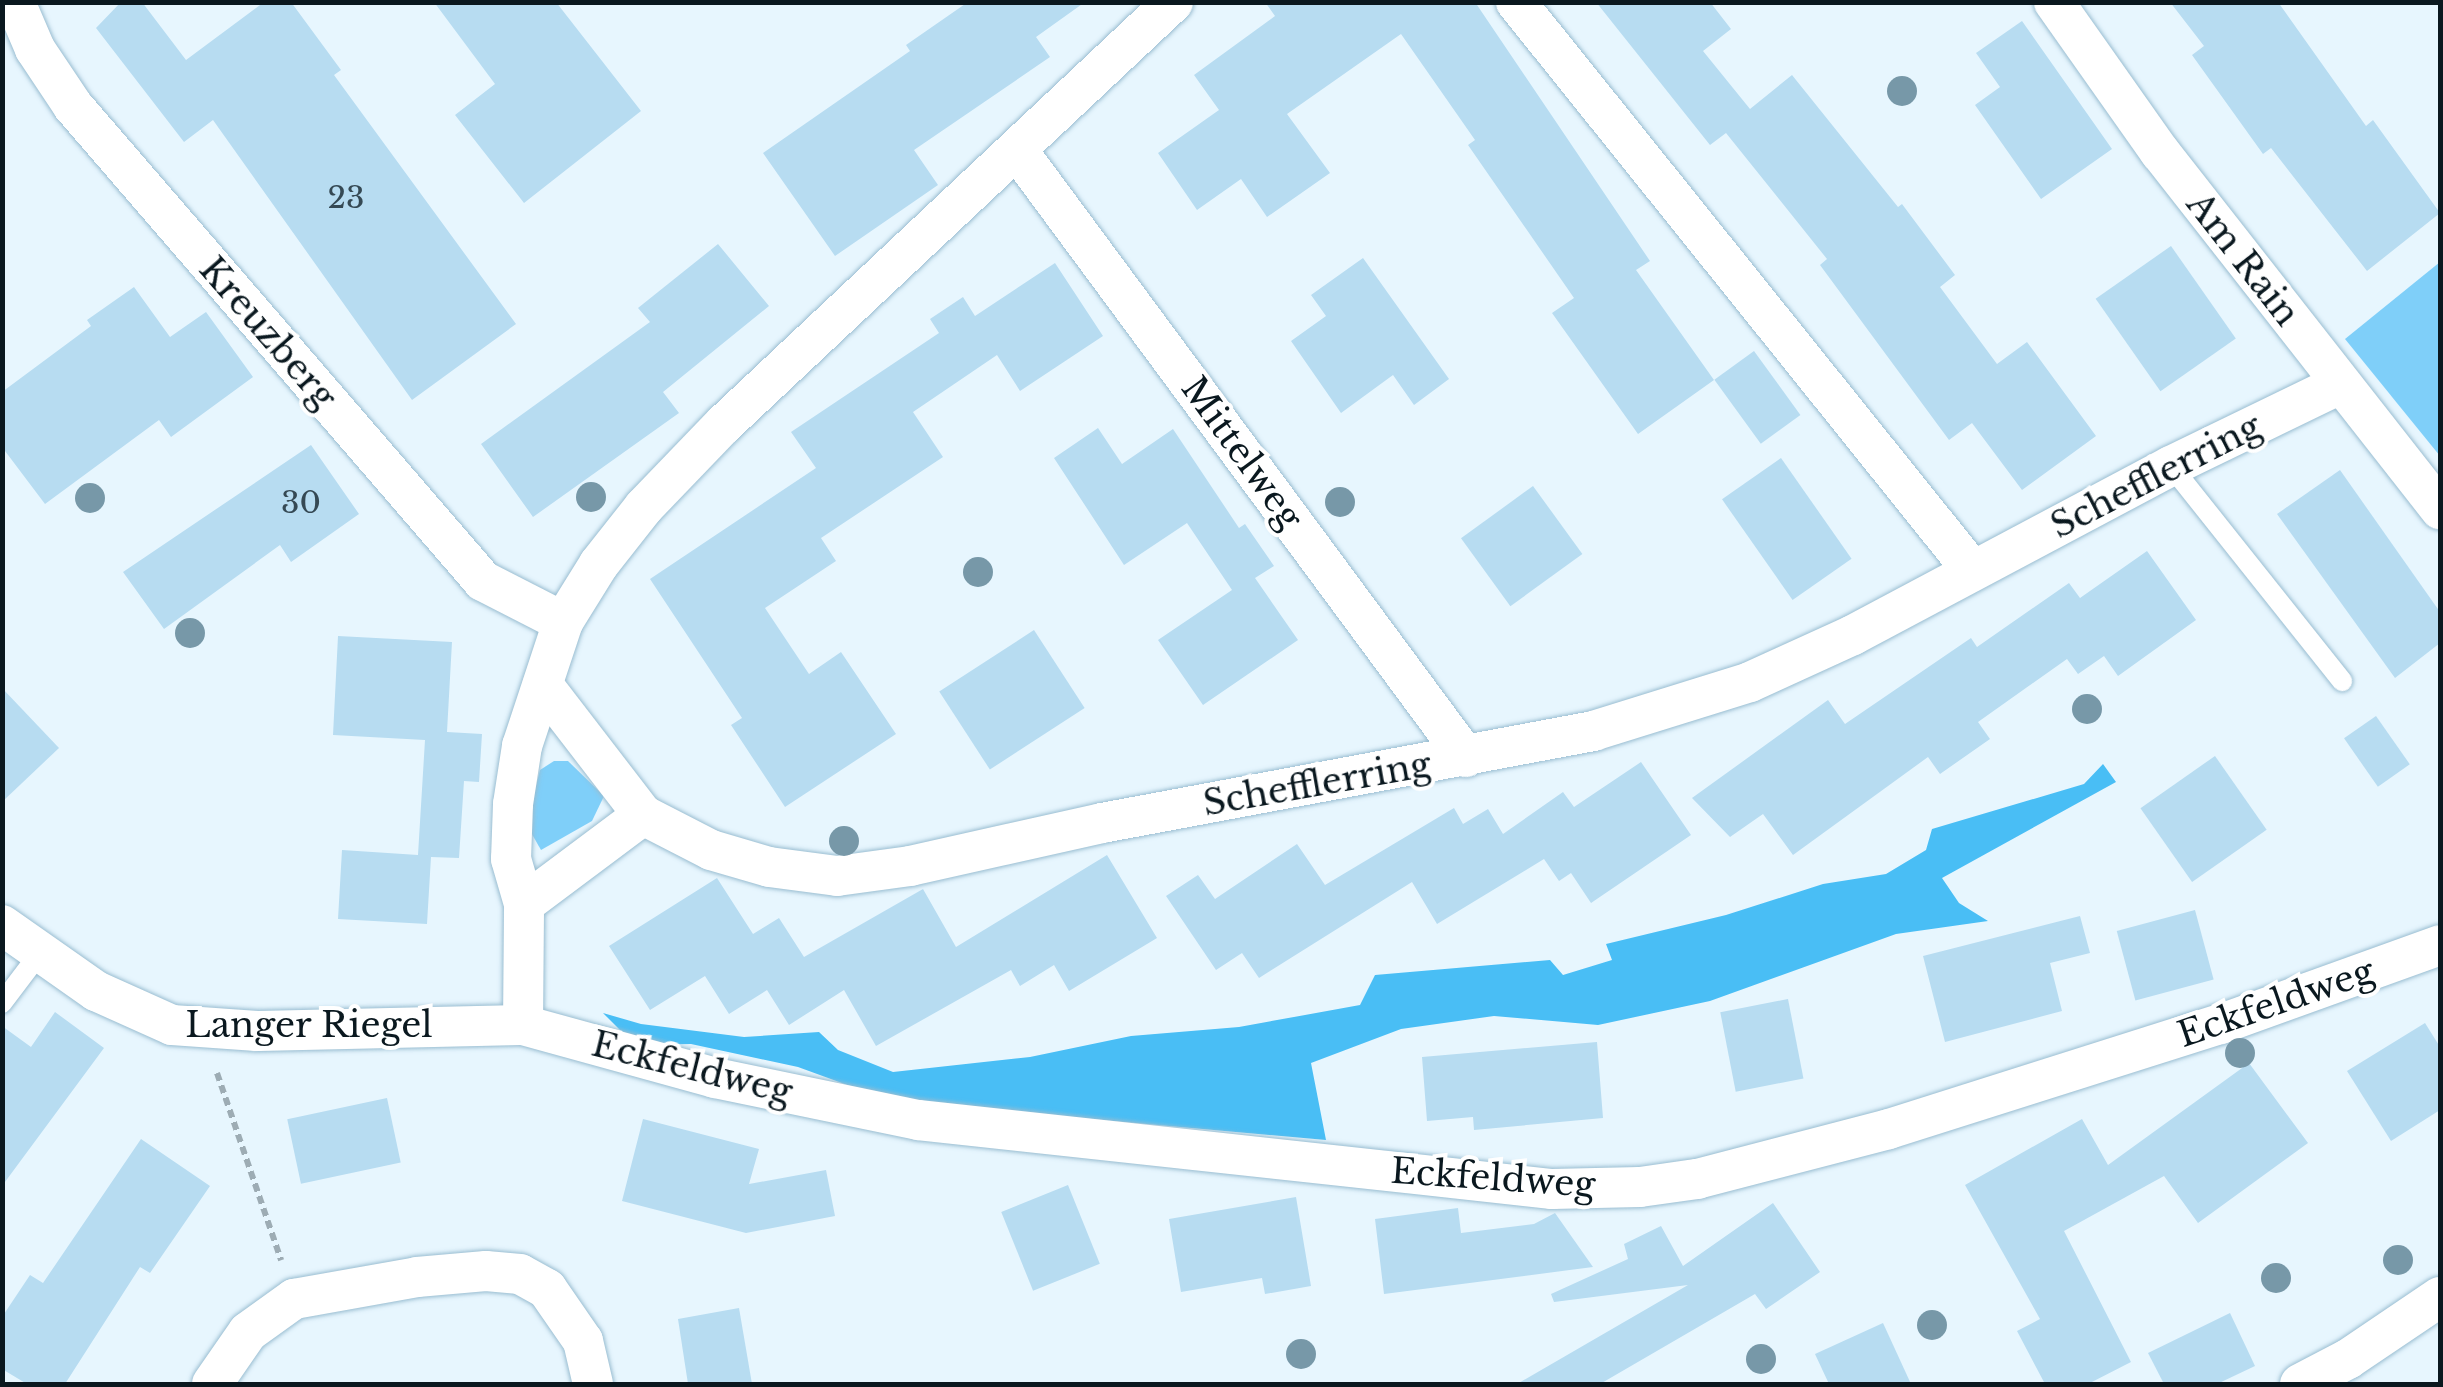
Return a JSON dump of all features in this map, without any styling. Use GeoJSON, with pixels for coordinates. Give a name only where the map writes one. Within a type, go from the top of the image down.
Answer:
{"type":"FeatureCollection","features":[{"type":"Feature","properties":{"kind":"street","name":"Kreuzberg"},"geometry":{"type":"LineString","coordinates":[[15,2],[35,48],[73,106],[483,581],[562,622]]}},
{"type":"Feature","properties":{"kind":"street"},"geometry":{"type":"LineString","coordinates":[[523,1024],[524,904],[511,859],[513,804],[522,746],[562,622],[599,564],[644,507],[711,438],[1174,2]]}},
{"type":"Feature","properties":{"kind":"street"},"geometry":{"type":"LineString","coordinates":[[1516,2],[1972,570]]}},
{"type":"Feature","properties":{"kind":"street","name":"Am Rain"},"geometry":{"type":"LineString","coordinates":[[2054,2],[2160,152],[2440,509]]}},
{"type":"Feature","properties":{"kind":"street","name":"Mittelweg"},"geometry":{"type":"LineString","coordinates":[[1017,150],[1466,757]]}},
{"type":"Feature","properties":{"kind":"street","name":"Schefflerring"},"geometry":{"type":"LineString","coordinates":[[543,685],[642,815],[710,850],[769,867],[837,876],[910,866],[1102,823],[1593,731],[1750,682],[1853,635],[2172,466],[2340,384]]}},
{"type":"Feature","properties":{"kind":"street"},"geometry":{"type":"LineString","coordinates":[[524,904],[642,815]]}},
{"type":"Feature","properties":{"kind":"street","name":"Langer Riegel"},"geometry":{"type":"LineString","coordinates":[[2,925],[96,992],[144,1016],[203,1030],[523,1024]]}},
{"type":"Feature","properties":{"kind":"street","name":"Eckfeldweg"},"geometry":{"type":"LineString","coordinates":[[523,1024],[715,1078],[918,1120],[1552,1189],[1640,1187],[1697,1179],[1889,1130],[2222,1024],[2440,945]]}},
{"type":"Feature","properties":{"kind":"street"},"geometry":{"type":"LineString","coordinates":[[212,1384],[248,1332],[294,1299],[417,1277],[486,1271],[520,1274],[547,1289],[570,1317],[582,1341],[593,1384]]}},
{"type":"Feature","properties":{"kind":"street"},"geometry":{"type":"LineString","coordinates":[[2300,1384],[2348,1359],[2440,1297]]}},
{"type":"Feature","properties":{"kind":"lane"},"geometry":{"type":"LineString","coordinates":[[2172,466],[2342,681]]}},
{"type":"Feature","properties":{"kind":"lane"},"geometry":{"type":"LineString","coordinates":[[2,1003],[40,953]]}},
{"type":"Feature","properties":{"kind":"path"},"geometry":{"type":"LineString","coordinates":[[203,1030],[294,1299]]}},
{"type":"Feature","properties":{"kind":"shaded area"},"geometry":{"type":"Polygon","coordinates":[[[2440,262],[2440,456],[2345,339],[2440,262]]]}},
{"type":"Feature","properties":{"kind":"shaded area"},"geometry":{"type":"Polygon","coordinates":[[[554,761],[568,761],[604,796],[592,821],[541,850],[529,829],[532,802],[540,770],[554,761]]]}},
{"type":"Feature","properties":{"kind":"shaded area"},"geometry":{"type":"Polygon","coordinates":[[[2103,764],[2116,782],[1942,878],[1959,903],[1988,921],[1896,934],[1710,1001],[1598,1025],[1494,1016],[1401,1029],[1311,1063],[1326,1140],[891,1101],[798,1067],[691,1044],[635,1045],[603,1013],[641,1024],[744,1037],[819,1032],[838,1050],[893,1072],[1030,1057],[1131,1036],[1239,1027],[1360,1005],[1375,975],[1550,960],[1563,975],[1612,960],[1606,944],[1726,915],[1823,884],[1886,874],[1926,850],[1932,829],[2084,784],[2103,764]]]}},
{"type":"Feature","properties":{"kind":"building"},"geometry":{"type":"Polygon","coordinates":[[[121,2],[142,2],[186,60],[264,2],[291,2],[341,70],[334,75],[516,324],[412,400],[213,120],[184,142],[96,28],[121,2]]]}},
{"type":"Feature","properties":{"kind":"building"},"geometry":{"type":"Polygon","coordinates":[[[434,2],[556,2],[641,111],[524,203],[455,115],[495,84],[434,2]]]}},
{"type":"Feature","properties":{"kind":"building"},"geometry":{"type":"Polygon","coordinates":[[[968,2],[1085,2],[1036,37],[1050,57],[914,150],[938,185],[835,256],[763,153],[910,51],[906,45],[968,2]]]}},
{"type":"Feature","properties":{"kind":"building"},"geometry":{"type":"Polygon","coordinates":[[[1265,2],[1475,2],[1650,261],[1636,270],[1714,380],[1638,434],[1552,313],[1574,298],[1468,145],[1475,140],[1401,34],[1287,114],[1330,173],[1267,217],[1241,179],[1197,210],[1158,153],[1219,110],[1194,75],[1275,16],[1265,2]]]}},
{"type":"Feature","properties":{"kind":"building"},"geometry":{"type":"Polygon","coordinates":[[[1596,2],[1710,2],[1731,29],[1703,51],[1750,109],[1792,75],[1898,207],[1902,204],[1955,275],[1940,287],[1997,364],[2027,342],[2096,436],[2022,490],[1972,423],[1949,440],[1820,265],[1827,259],[1726,133],[1710,145],[1596,2]]]}},
{"type":"Feature","properties":{"kind":"building"},"geometry":{"type":"Polygon","coordinates":[[[2170,2],[2278,2],[2366,126],[2373,120],[2440,213],[2367,271],[2271,148],[2263,154],[2192,55],[2204,46],[2170,2]]]}},
{"type":"Feature","properties":{"kind":"building"},"geometry":{"type":"Polygon","coordinates":[[[2022,21],[2112,149],[2041,199],[1975,105],[2000,87],[1976,53],[2022,21]]]}},
{"type":"Feature","properties":{"kind":"building"},"geometry":{"type":"Polygon","coordinates":[[[718,244],[769,306],[663,392],[679,413],[533,517],[481,444],[650,322],[638,308],[718,244]]]}},
{"type":"Feature","properties":{"kind":"building"},"geometry":{"type":"Polygon","coordinates":[[[2171,246],[2236,339],[2160,391],[2096,299],[2171,246]]]}},
{"type":"Feature","properties":{"kind":"building"},"geometry":{"type":"Polygon","coordinates":[[[1363,258],[1449,379],[1414,405],[1393,375],[1341,413],[1291,341],[1326,316],[1311,295],[1363,258]]]}},
{"type":"Feature","properties":{"kind":"building"},"geometry":{"type":"Polygon","coordinates":[[[1055,263],[1103,336],[1020,391],[997,355],[913,412],[943,457],[821,538],[836,561],[765,608],[809,674],[841,652],[896,734],[785,807],[731,725],[742,718],[650,579],[816,468],[791,432],[939,333],[930,319],[963,297],[975,316],[1055,263]]]}},
{"type":"Feature","properties":{"kind":"building"},"geometry":{"type":"Polygon","coordinates":[[[134,287],[170,337],[206,312],[253,377],[171,437],[159,420],[45,504],[2,447],[2,392],[91,326],[87,320],[134,287]]]}},
{"type":"Feature","properties":{"kind":"building"},"geometry":{"type":"Polygon","coordinates":[[[1754,351],[1800,415],[1761,444],[1714,380],[1754,351]]]}},
{"type":"Feature","properties":{"kind":"building"},"geometry":{"type":"Polygon","coordinates":[[[1098,428],[1122,464],[1173,429],[1239,528],[1245,524],[1274,566],[1255,578],[1298,640],[1203,705],[1158,640],[1232,590],[1187,523],[1124,565],[1054,458],[1098,428]]]}},
{"type":"Feature","properties":{"kind":"building"},"geometry":{"type":"Polygon","coordinates":[[[311,445],[359,514],[291,562],[280,545],[164,629],[123,572],[311,445]]]}},
{"type":"Feature","properties":{"kind":"building"},"geometry":{"type":"Polygon","coordinates":[[[1781,458],[1852,559],[1793,600],[1722,499],[1781,458]]]}},
{"type":"Feature","properties":{"kind":"building"},"geometry":{"type":"Polygon","coordinates":[[[2340,470],[2440,612],[2440,643],[2395,678],[2277,514],[2340,470]]]}},
{"type":"Feature","properties":{"kind":"building"},"geometry":{"type":"Polygon","coordinates":[[[1533,486],[1582,554],[1510,606],[1461,538],[1533,486]]]}},
{"type":"Feature","properties":{"kind":"building"},"geometry":{"type":"Polygon","coordinates":[[[2147,551],[2196,620],[2118,676],[2104,656],[2078,674],[2067,659],[1978,722],[1990,739],[1940,774],[1928,757],[1793,855],[1763,814],[1730,837],[1692,798],[1828,700],[1845,724],[1971,638],[1977,647],[2069,583],[2080,598],[2147,551]]]}},
{"type":"Feature","properties":{"kind":"building"},"geometry":{"type":"Polygon","coordinates":[[[1034,630],[1085,708],[990,770],[939,692],[1034,630]]]}},
{"type":"Feature","properties":{"kind":"building"},"geometry":{"type":"Polygon","coordinates":[[[338,636],[452,642],[447,732],[482,734],[479,782],[464,781],[459,858],[431,857],[427,924],[338,919],[342,850],[418,855],[425,740],[333,735],[338,636]]]}},
{"type":"Feature","properties":{"kind":"building"},"geometry":{"type":"Polygon","coordinates":[[[2,688],[59,748],[2,802],[2,688]]]}},
{"type":"Feature","properties":{"kind":"building"},"geometry":{"type":"Polygon","coordinates":[[[2376,716],[2410,764],[2378,787],[2344,738],[2376,716]]]}},
{"type":"Feature","properties":{"kind":"building"},"geometry":{"type":"Polygon","coordinates":[[[2215,756],[2267,830],[2192,882],[2140,808],[2215,756]]]}},
{"type":"Feature","properties":{"kind":"building"},"geometry":{"type":"Polygon","coordinates":[[[1641,762],[1691,835],[1591,903],[1571,873],[1559,881],[1544,859],[1437,924],[1412,882],[1259,978],[1242,953],[1216,970],[1166,896],[1198,875],[1215,899],[1297,844],[1325,885],[1454,808],[1463,824],[1488,809],[1503,834],[1563,792],[1574,807],[1641,762]]]}},
{"type":"Feature","properties":{"kind":"building"},"geometry":{"type":"Polygon","coordinates":[[[1107,855],[1157,938],[1069,991],[1054,965],[1020,986],[1011,970],[876,1046],[844,990],[789,1025],[767,990],[729,1014],[705,976],[650,1010],[609,946],[717,878],[753,934],[779,918],[804,957],[923,889],[956,947],[1107,855]]]}},
{"type":"Feature","properties":{"kind":"building"},"geometry":{"type":"Polygon","coordinates":[[[2195,910],[2214,980],[2135,1001],[2117,931],[2195,910]]]}},
{"type":"Feature","properties":{"kind":"building"},"geometry":{"type":"Polygon","coordinates":[[[2080,916],[2090,953],[2050,963],[2062,1011],[1945,1042],[1923,956],[2080,916]]]}},
{"type":"Feature","properties":{"kind":"building"},"geometry":{"type":"Polygon","coordinates":[[[1788,999],[1803,1079],[1736,1092],[1720,1012],[1788,999]]]}},
{"type":"Feature","properties":{"kind":"building"},"geometry":{"type":"Polygon","coordinates":[[[55,1012],[104,1048],[2,1186],[2,1026],[31,1047],[55,1012]]]}},
{"type":"Feature","properties":{"kind":"building"},"geometry":{"type":"Polygon","coordinates":[[[2425,1023],[2440,1047],[2440,1110],[2391,1141],[2347,1071],[2425,1023]]]}},
{"type":"Feature","properties":{"kind":"building"},"geometry":{"type":"Polygon","coordinates":[[[1597,1042],[1603,1118],[1474,1130],[1473,1117],[1427,1121],[1422,1057],[1597,1042]]]}},
{"type":"Feature","properties":{"kind":"building"},"geometry":{"type":"Polygon","coordinates":[[[2249,1063],[2308,1143],[2198,1223],[2164,1176],[2064,1231],[2131,1362],[2088,1384],[2045,1384],[2017,1331],[2040,1319],[1965,1185],[2082,1119],[2108,1165],[2249,1063]]]}},
{"type":"Feature","properties":{"kind":"building"},"geometry":{"type":"Polygon","coordinates":[[[387,1098],[401,1163],[301,1184],[287,1119],[387,1098]]]}},
{"type":"Feature","properties":{"kind":"building"},"geometry":{"type":"Polygon","coordinates":[[[643,1119],[759,1149],[749,1184],[826,1170],[835,1216],[746,1233],[622,1201],[643,1119]]]}},
{"type":"Feature","properties":{"kind":"building"},"geometry":{"type":"Polygon","coordinates":[[[141,1139],[210,1186],[150,1273],[140,1267],[65,1384],[27,1384],[2,1369],[2,1317],[30,1275],[43,1283],[141,1139]]]}},
{"type":"Feature","properties":{"kind":"building"},"geometry":{"type":"Polygon","coordinates":[[[1068,1185],[1100,1264],[1033,1291],[1001,1212],[1068,1185]]]}},
{"type":"Feature","properties":{"kind":"building"},"geometry":{"type":"Polygon","coordinates":[[[1296,1197],[1311,1286],[1265,1294],[1262,1278],[1181,1292],[1169,1219],[1296,1197]]]}},
{"type":"Feature","properties":{"kind":"building"},"geometry":{"type":"Polygon","coordinates":[[[1773,1203],[1820,1272],[1766,1309],[1755,1294],[1600,1384],[1517,1384],[1688,1285],[1554,1302],[1551,1294],[1628,1259],[1624,1244],[1661,1226],[1683,1266],[1773,1203]]]}},
{"type":"Feature","properties":{"kind":"building"},"geometry":{"type":"Polygon","coordinates":[[[1458,1208],[1461,1233],[1534,1224],[1555,1213],[1593,1267],[1384,1294],[1375,1219],[1458,1208]]]}},
{"type":"Feature","properties":{"kind":"building"},"geometry":{"type":"Polygon","coordinates":[[[739,1308],[752,1384],[688,1384],[678,1319],[739,1308]]]}},
{"type":"Feature","properties":{"kind":"building"},"geometry":{"type":"Polygon","coordinates":[[[2230,1313],[2255,1366],[2217,1384],[2164,1384],[2148,1353],[2230,1313]]]}},
{"type":"Feature","properties":{"kind":"building"},"geometry":{"type":"Polygon","coordinates":[[[1883,1323],[1911,1384],[1829,1384],[1815,1354],[1883,1323]]]}}]}
